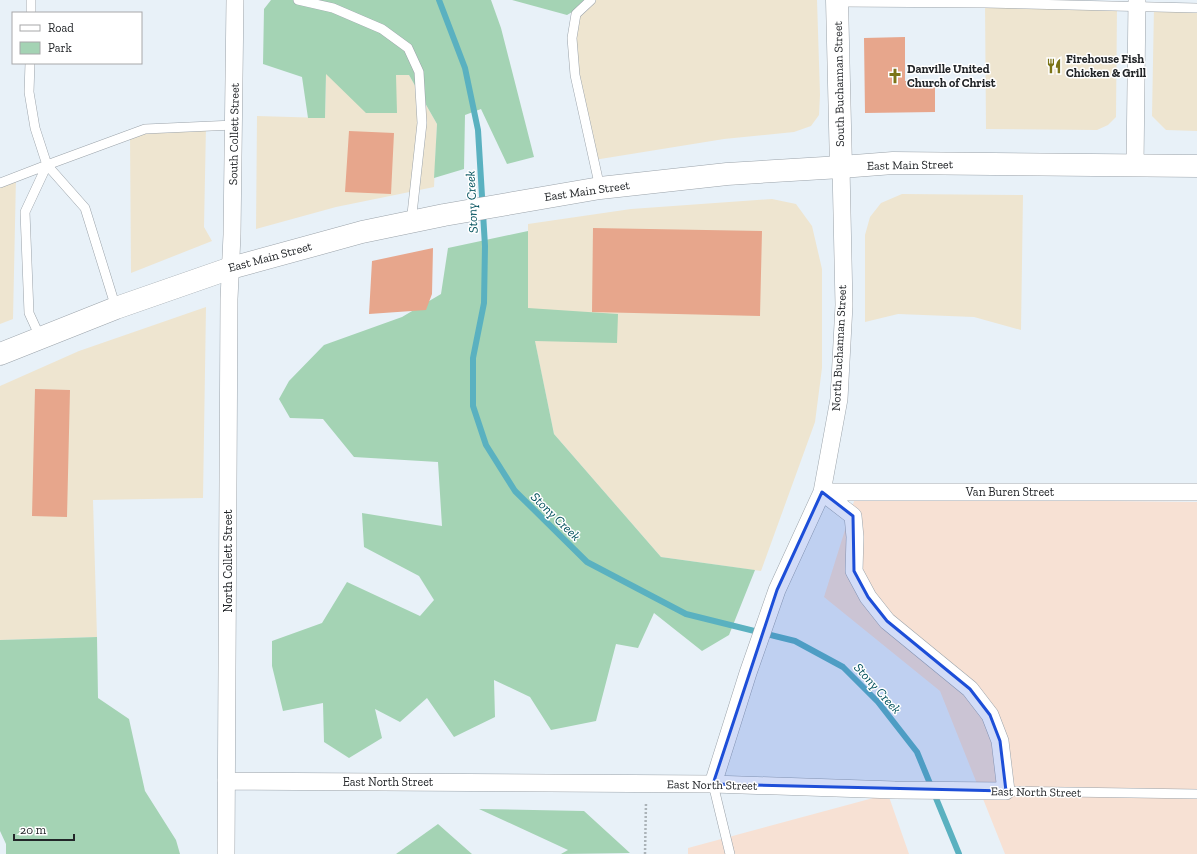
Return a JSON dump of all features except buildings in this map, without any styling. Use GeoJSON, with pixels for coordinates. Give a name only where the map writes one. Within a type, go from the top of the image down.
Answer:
{"type":"FeatureCollection","features":[{"type":"Feature","properties":{"kind":"main road","name":"South Buchannan Street"},"geometry":{"type":"LineString","coordinates":[[837,1],[841,168]]}},
{"type":"Feature","properties":{"kind":"main road","name":"East Main Street"},"geometry":{"type":"LineString","coordinates":[[0,354],[116,308],[230,268],[362,232],[525,200],[600,188],[727,174],[841,168],[893,163],[1197,166]]}},
{"type":"Feature","properties":{"kind":"street","name":"South Collett Street"},"geometry":{"type":"LineString","coordinates":[[230,268],[234,125],[235,0]]}},
{"type":"Feature","properties":{"kind":"street"},"geometry":{"type":"LineString","coordinates":[[1135,166],[1137,4]]}},
{"type":"Feature","properties":{"kind":"street","name":"North Buchannan Street"},"geometry":{"type":"LineString","coordinates":[[713,784],[748,673],[777,590],[822,492],[839,399],[844,305],[841,168]]}},
{"type":"Feature","properties":{"kind":"street","name":"North Collett Street"},"geometry":{"type":"LineString","coordinates":[[226,854],[230,268]]}},
{"type":"Feature","properties":{"kind":"street"},"geometry":{"type":"LineString","coordinates":[[822,492],[854,516],[854,571],[868,597],[888,620],[970,689],[990,715],[1000,742],[1006,791]]}},
{"type":"Feature","properties":{"kind":"street","name":"Van Buren Street"},"geometry":{"type":"LineString","coordinates":[[822,492],[1197,492]]}},
{"type":"Feature","properties":{"kind":"street","name":"East North Street"},"geometry":{"type":"LineString","coordinates":[[226,781],[713,784],[894,790],[1006,791]]}},
{"type":"Feature","properties":{"kind":"lane"},"geometry":{"type":"LineString","coordinates":[[31,0],[31,12]]}},
{"type":"Feature","properties":{"kind":"lane"},"geometry":{"type":"LineString","coordinates":[[298,0],[333,8],[382,28],[408,48],[419,72],[422,123],[412,214],[414,222]]}},
{"type":"Feature","properties":{"kind":"lane"},"geometry":{"type":"LineString","coordinates":[[591,0],[576,14],[572,38],[575,75],[600,188]]}},
{"type":"Feature","properties":{"kind":"lane"},"geometry":{"type":"LineString","coordinates":[[837,1],[1137,4],[1197,8]]}},
{"type":"Feature","properties":{"kind":"lane"},"geometry":{"type":"LineString","coordinates":[[30,64],[29,92],[35,128],[47,165],[85,208],[116,308]]}},
{"type":"Feature","properties":{"kind":"lane"},"geometry":{"type":"LineString","coordinates":[[0,183],[146,129],[234,125]]}},
{"type":"Feature","properties":{"kind":"lane"},"geometry":{"type":"LineString","coordinates":[[40,337],[29,313],[25,212],[47,165]]}},
{"type":"Feature","properties":{"kind":"lane"},"geometry":{"type":"LineString","coordinates":[[713,784],[730,854]]}},
{"type":"Feature","properties":{"kind":"lane","name":"East North Street"},"geometry":{"type":"LineString","coordinates":[[1006,791],[1197,794]]}},
{"type":"Feature","properties":{"kind":"path"},"geometry":{"type":"LineString","coordinates":[[645,854],[647,784]]}},
{"type":"Feature","properties":{"kind":"highlighted area"},"geometry":{"type":"Polygon","coordinates":[[[822,492],[853,516],[854,571],[868,597],[887,621],[970,689],[990,715],[1000,741],[1006,791],[713,784],[777,590],[822,492]]]}},
{"type":"Feature","properties":{"kind":"shaded area"},"geometry":{"type":"Polygon","coordinates":[[[591,0],[817,0],[820,95],[819,115],[811,126],[794,132],[724,139],[594,160],[575,75],[576,14],[591,0]]]}},
{"type":"Feature","properties":{"kind":"shaded area"},"geometry":{"type":"Polygon","coordinates":[[[985,3],[1117,7],[1116,117],[1108,125],[1097,130],[986,129],[985,3]]]}},
{"type":"Feature","properties":{"kind":"shaded area"},"geometry":{"type":"Polygon","coordinates":[[[1154,7],[1197,8],[1197,131],[1166,130],[1152,116],[1154,7]]]}},
{"type":"Feature","properties":{"kind":"shaded area"},"geometry":{"type":"Polygon","coordinates":[[[326,74],[409,75],[437,124],[434,187],[336,207],[256,229],[257,116],[325,118],[326,74]]]}},
{"type":"Feature","properties":{"kind":"shaded area"},"geometry":{"type":"Polygon","coordinates":[[[206,126],[204,227],[212,241],[131,273],[130,135],[206,126]]]}},
{"type":"Feature","properties":{"kind":"shaded area"},"geometry":{"type":"Polygon","coordinates":[[[16,177],[13,319],[0,324],[0,183],[16,177]]]}},
{"type":"Feature","properties":{"kind":"shaded area"},"geometry":{"type":"Polygon","coordinates":[[[902,194],[1023,195],[1021,330],[974,317],[898,314],[865,322],[865,235],[870,217],[881,203],[902,194]]]}},
{"type":"Feature","properties":{"kind":"shaded area"},"geometry":{"type":"Polygon","coordinates":[[[772,199],[796,204],[812,226],[822,269],[822,368],[815,422],[761,571],[661,557],[554,434],[528,308],[528,224],[631,209],[772,199]]]}},
{"type":"Feature","properties":{"kind":"shaded area"},"geometry":{"type":"Polygon","coordinates":[[[206,307],[203,498],[93,500],[97,637],[0,640],[0,386],[79,351],[206,307]]]}},
{"type":"Feature","properties":{"kind":"shaded area"},"geometry":{"type":"Polygon","coordinates":[[[855,498],[1197,502],[1197,854],[1005,854],[940,691],[824,597],[855,498]]]}},
{"type":"Feature","properties":{"kind":"shaded area"},"geometry":{"type":"Polygon","coordinates":[[[888,794],[909,854],[688,854],[688,848],[888,794]]]}},
{"type":"Feature","properties":{"kind":"green space"},"geometry":{"type":"Polygon","coordinates":[[[271,0],[491,0],[501,28],[534,157],[507,164],[481,109],[465,115],[464,169],[434,178],[437,124],[409,75],[396,75],[397,113],[366,113],[326,74],[325,118],[308,118],[302,77],[263,64],[264,9],[271,0]]]}},
{"type":"Feature","properties":{"kind":"green space"},"geometry":{"type":"Polygon","coordinates":[[[512,0],[593,0],[567,15],[512,0]]]}},
{"type":"Feature","properties":{"kind":"green space"},"geometry":{"type":"Polygon","coordinates":[[[528,231],[528,308],[618,314],[617,343],[535,341],[554,434],[661,557],[755,570],[729,635],[702,651],[654,613],[638,648],[616,644],[596,721],[551,730],[530,697],[494,680],[495,717],[454,737],[427,698],[400,722],[375,709],[382,738],[349,758],[324,742],[323,703],[283,711],[272,666],[272,641],[322,623],[347,582],[420,616],[434,600],[419,576],[364,547],[362,513],[442,526],[438,462],[354,457],[323,419],[290,418],[279,399],[289,381],[324,345],[402,317],[441,294],[448,248],[528,231]]]}},
{"type":"Feature","properties":{"kind":"green space"},"geometry":{"type":"Polygon","coordinates":[[[97,637],[98,698],[129,719],[145,791],[176,840],[180,854],[6,854],[6,844],[0,831],[0,640],[97,637]]]}},
{"type":"Feature","properties":{"kind":"green space"},"geometry":{"type":"Polygon","coordinates":[[[479,809],[584,811],[630,853],[561,854],[568,850],[479,809]]]}},
{"type":"Feature","properties":{"kind":"green space"},"geometry":{"type":"Polygon","coordinates":[[[438,824],[472,854],[396,854],[438,824]]]}},
{"type":"Feature","properties":{"kind":"waterway","name":"Stony Creek"},"geometry":{"type":"LineString","coordinates":[[439,0],[465,68],[478,130],[485,246],[484,303],[473,358],[473,406],[486,445],[515,491],[587,562],[686,614],[795,641],[843,667],[878,702],[917,752],[959,854]]}},
{"type":"Feature","properties":{"kind":"place","name":"Firehouse Fish Chicken & Grill"},"geometry":{"type":"Point","coordinates":[1054,66]}},
{"type":"Feature","properties":{"kind":"place","name":"Danville United Church of Christ"},"geometry":{"type":"Point","coordinates":[895,76]}}]}
